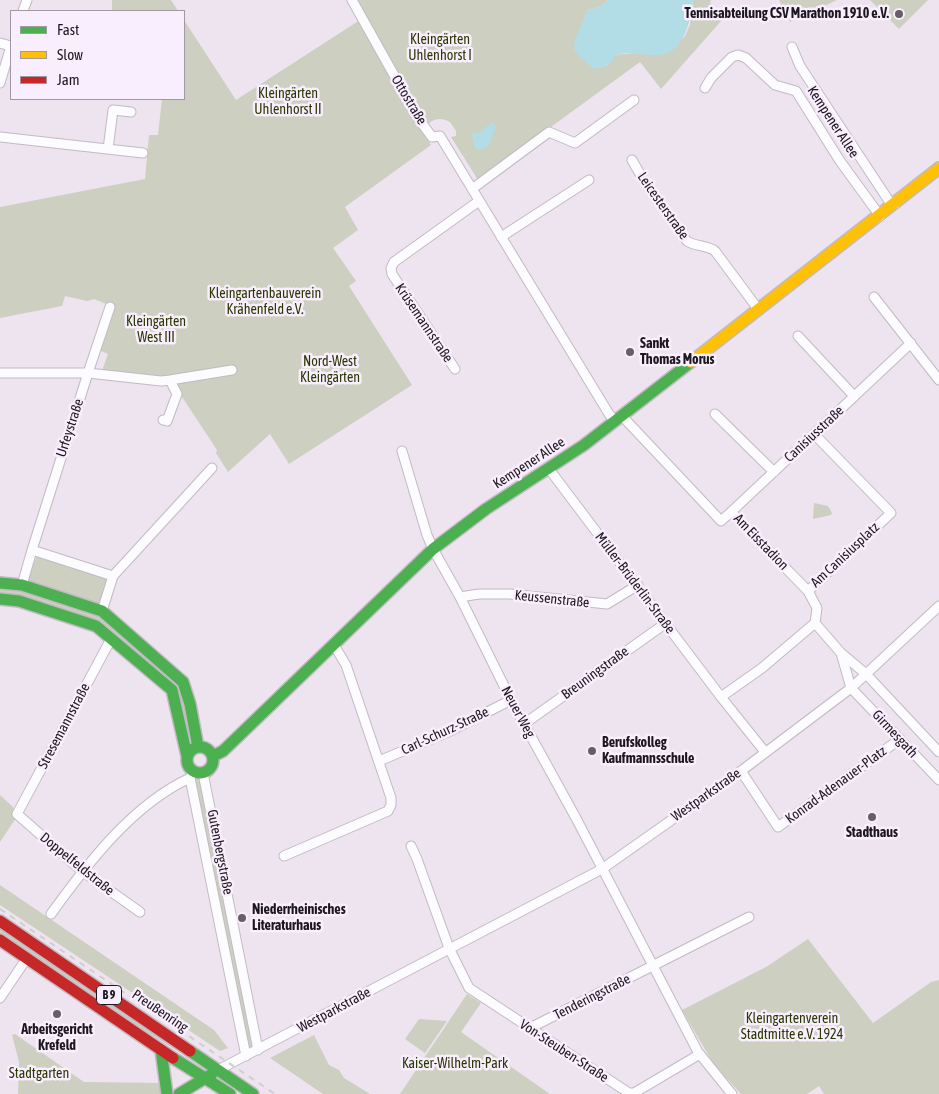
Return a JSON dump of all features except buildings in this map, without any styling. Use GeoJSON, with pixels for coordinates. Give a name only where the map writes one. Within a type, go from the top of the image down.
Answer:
{"type":"FeatureCollection","features":[{"type":"Feature","properties":{"kind":"street","name":"Ottostraße"},"geometry":{"type":"LineString","coordinates":[[352,0],[418,118],[432,137],[440,136],[609,414],[619,418]]}},
{"type":"Feature","properties":{"kind":"street"},"geometry":{"type":"LineString","coordinates":[[792,47],[800,66],[889,201],[895,204]]}},
{"type":"Feature","properties":{"kind":"street"},"geometry":{"type":"LineString","coordinates":[[0,82],[10,49]]}},
{"type":"Feature","properties":{"kind":"street","name":"Kempener Allee"},"geometry":{"type":"LineString","coordinates":[[705,88],[711,78],[732,57],[738,55],[746,58],[775,85],[796,91],[840,161],[880,216]]}},
{"type":"Feature","properties":{"kind":"street"},"geometry":{"type":"LineString","coordinates":[[472,189],[549,132],[575,143],[634,100]]}},
{"type":"Feature","properties":{"kind":"street"},"geometry":{"type":"LineString","coordinates":[[108,149],[113,110],[131,112]]}},
{"type":"Feature","properties":{"kind":"street"},"geometry":{"type":"LineString","coordinates":[[0,137],[143,153]]}},
{"type":"Feature","properties":{"kind":"street","name":"Leicesterstraße"},"geometry":{"type":"LineString","coordinates":[[632,160],[644,181],[687,241],[715,250],[758,309]]}},
{"type":"Feature","properties":{"kind":"street","name":"Kempener Allee"},"geometry":{"type":"LineString","coordinates":[[213,756],[235,740],[433,549],[486,509],[550,469],[619,418],[880,216],[939,168]]}},
{"type":"Feature","properties":{"kind":"street"},"geometry":{"type":"LineString","coordinates":[[501,237],[588,180]]}},
{"type":"Feature","properties":{"kind":"street","name":"Krüsemannstraße"},"geometry":{"type":"LineString","coordinates":[[455,369],[392,274],[391,268],[394,262],[479,201]]}},
{"type":"Feature","properties":{"kind":"street"},"geometry":{"type":"LineString","coordinates":[[874,296],[939,380]]}},
{"type":"Feature","properties":{"kind":"street","name":"Urfeystraße"},"geometry":{"type":"LineString","coordinates":[[22,585],[110,307]]}},
{"type":"Feature","properties":{"kind":"street","name":"Canisiusstraße"},"geometry":{"type":"LineString","coordinates":[[798,336],[854,396]]}},
{"type":"Feature","properties":{"kind":"street","name":"Canisiusstraße"},"geometry":{"type":"LineString","coordinates":[[731,512],[911,343]]}},
{"type":"Feature","properties":{"kind":"street"},"geometry":{"type":"LineString","coordinates":[[0,373],[88,373],[161,381],[232,370]]}},
{"type":"Feature","properties":{"kind":"street"},"geometry":{"type":"LineString","coordinates":[[163,420],[168,421],[177,394],[170,380]]}},
{"type":"Feature","properties":{"kind":"street","name":"Canisiusstraße"},"geometry":{"type":"LineString","coordinates":[[715,414],[774,472]]}},
{"type":"Feature","properties":{"kind":"street","name":"Am Eisstadion"},"geometry":{"type":"LineString","coordinates":[[619,418],[721,521],[731,512],[808,591],[817,608],[815,623]]}},
{"type":"Feature","properties":{"kind":"street","name":"Am Canisiusplatz"},"geometry":{"type":"LineString","coordinates":[[808,591],[891,513],[815,435]]}},
{"type":"Feature","properties":{"kind":"street","name":"Neuer Weg"},"geometry":{"type":"LineString","coordinates":[[402,451],[433,549],[700,1054],[732,1094]]}},
{"type":"Feature","properties":{"kind":"street"},"geometry":{"type":"LineString","coordinates":[[96,626],[113,576],[212,468]]}},
{"type":"Feature","properties":{"kind":"street","name":"Müller-Brüderlin-Straße"},"geometry":{"type":"LineString","coordinates":[[550,469],[721,697],[765,752]]}},
{"type":"Feature","properties":{"kind":"street"},"geometry":{"type":"LineString","coordinates":[[32,550],[113,576]]}},
{"type":"Feature","properties":{"kind":"street"},"geometry":{"type":"LineString","coordinates":[[0,583],[22,585],[102,611],[183,682],[190,704],[198,747]]}},
{"type":"Feature","properties":{"kind":"street"},"geometry":{"type":"LineString","coordinates":[[19,601],[22,585]]}},
{"type":"Feature","properties":{"kind":"street","name":"Keussenstraße"},"geometry":{"type":"LineString","coordinates":[[460,598],[479,594],[510,594],[608,604],[638,585]]}},
{"type":"Feature","properties":{"kind":"street"},"geometry":{"type":"LineString","coordinates":[[0,599],[19,601],[96,626],[172,690],[184,748],[188,756],[188,766],[195,774]]}},
{"type":"Feature","properties":{"kind":"street","name":"Westparkstraße"},"geometry":{"type":"LineString","coordinates":[[218,1070],[602,869],[741,771],[851,688],[939,606]]}},
{"type":"Feature","properties":{"kind":"street","name":"Breuningstraße"},"geometry":{"type":"LineString","coordinates":[[524,724],[666,623]]}},
{"type":"Feature","properties":{"kind":"street"},"geometry":{"type":"LineString","coordinates":[[721,697],[762,668],[815,623],[841,653],[866,674]]}},
{"type":"Feature","properties":{"kind":"street","name":"Stresemannstraße"},"geometry":{"type":"LineString","coordinates":[[17,814],[111,639]]}},
{"type":"Feature","properties":{"kind":"street"},"geometry":{"type":"LineString","coordinates":[[284,856],[388,811],[391,805],[391,798],[346,665],[334,645]]}},
{"type":"Feature","properties":{"kind":"street"},"geometry":{"type":"LineString","coordinates":[[841,653],[851,688]]}},
{"type":"Feature","properties":{"kind":"street","name":"Girmesgath"},"geometry":{"type":"LineString","coordinates":[[866,674],[939,752]]}},
{"type":"Feature","properties":{"kind":"street","name":"Girmesgath"},"geometry":{"type":"LineString","coordinates":[[851,688],[939,780]]}},
{"type":"Feature","properties":{"kind":"street","name":"Carl-Schurz-Straße"},"geometry":{"type":"LineString","coordinates":[[378,761],[448,732],[512,700]]}},
{"type":"Feature","properties":{"kind":"street","name":"Konrad-Adenauer-Platz"},"geometry":{"type":"LineString","coordinates":[[741,771],[778,827],[900,739]]}},
{"type":"Feature","properties":{"kind":"street"},"geometry":{"type":"LineString","coordinates":[[51,914],[82,871],[130,820],[164,793],[195,774],[212,768],[213,756],[207,748],[198,747],[192,750],[188,756]]}},
{"type":"Feature","properties":{"kind":"street","name":"Gutenbergstraße"},"geometry":{"type":"LineString","coordinates":[[195,774],[258,1050]]}},
{"type":"Feature","properties":{"kind":"street","name":"Gutenbergstraße"},"geometry":{"type":"LineString","coordinates":[[195,774],[246,1056]]}},
{"type":"Feature","properties":{"kind":"street","name":"Doppelfeldstraße"},"geometry":{"type":"LineString","coordinates":[[17,814],[82,871],[140,912]]}},
{"type":"Feature","properties":{"kind":"street"},"geometry":{"type":"LineString","coordinates":[[411,846],[449,948]]}},
{"type":"Feature","properties":{"kind":"street"},"geometry":{"type":"LineString","coordinates":[[653,966],[748,917]]}},
{"type":"Feature","properties":{"kind":"street","name":"Preußenring"},"geometry":{"type":"LineString","coordinates":[[0,921],[253,1094]]}},
{"type":"Feature","properties":{"kind":"street","name":"B 9"},"geometry":{"type":"LineString","coordinates":[[0,940],[161,1050],[230,1094]]}},
{"type":"Feature","properties":{"kind":"street","name":"Von-Steuben-Straße"},"geometry":{"type":"LineString","coordinates":[[449,948],[469,988],[629,1093],[634,1093],[700,1054]]}},
{"type":"Feature","properties":{"kind":"street"},"geometry":{"type":"LineString","coordinates":[[0,998],[27,958]]}},
{"type":"Feature","properties":{"kind":"street","name":"Tenderingstraße"},"geometry":{"type":"LineString","coordinates":[[530,1028],[653,966]]}},
{"type":"Feature","properties":{"kind":"street"},"geometry":{"type":"LineString","coordinates":[[161,1050],[167,1094]]}},
{"type":"Feature","properties":{"kind":"street"},"geometry":{"type":"LineString","coordinates":[[180,1094],[218,1070]]}},
{"type":"Feature","properties":{"kind":"green space"},"geometry":{"type":"Polygon","coordinates":[[[112,0],[171,0],[177,10],[112,10],[112,0]]]}},
{"type":"Feature","properties":{"kind":"green space","name":"Kleingärten Uhlenhorst I"},"geometry":{"type":"Polygon","coordinates":[[[356,0],[608,0],[601,6],[588,10],[583,22],[607,66],[614,56],[622,54],[654,55],[669,51],[685,36],[690,25],[693,0],[711,0],[710,3],[722,20],[661,89],[640,62],[478,180],[451,137],[456,136],[456,131],[450,122],[442,119],[434,120],[429,123],[431,129],[425,121],[356,0]]]}},
{"type":"Feature","properties":{"kind":"green space","name":"Tennisabteilung CSV Marathon 1910 e.V."},"geometry":{"type":"Polygon","coordinates":[[[779,0],[837,0],[790,22],[779,0]]]}},
{"type":"Feature","properties":{"kind":"green space","name":"Tennisabteilung CSV Marathon 1910 e.V."},"geometry":{"type":"Polygon","coordinates":[[[870,0],[928,0],[899,29],[870,0]]]}},
{"type":"Feature","properties":{"kind":"green space"},"geometry":{"type":"Polygon","coordinates":[[[360,20],[417,124],[431,145],[345,207],[358,230],[333,248],[356,281],[349,286],[412,385],[289,464],[270,434],[228,472],[216,453],[217,450],[182,397],[172,377],[102,371],[108,354],[99,350],[114,307],[94,299],[87,301],[65,296],[62,306],[0,318],[0,207],[145,179],[149,135],[158,135],[162,100],[185,100],[185,22],[236,100],[360,20]]]}},
{"type":"Feature","properties":{"kind":"green space"},"geometry":{"type":"Polygon","coordinates":[[[814,503],[828,506],[832,513],[831,515],[813,519],[814,503]]]}},
{"type":"Feature","properties":{"kind":"green space"},"geometry":{"type":"Polygon","coordinates":[[[37,555],[111,578],[100,612],[181,683],[194,744],[188,746],[172,690],[93,626],[0,597],[0,586],[19,588],[28,579],[37,555]]]}},
{"type":"Feature","properties":{"kind":"green space"},"geometry":{"type":"Polygon","coordinates":[[[195,780],[201,781],[254,1047],[246,1051],[195,780]]]}},
{"type":"Feature","properties":{"kind":"green space"},"geometry":{"type":"Polygon","coordinates":[[[0,795],[13,807],[16,818],[0,842],[0,795]]]}},
{"type":"Feature","properties":{"kind":"green space"},"geometry":{"type":"Polygon","coordinates":[[[0,885],[214,1030],[228,1048],[220,1051],[0,905],[0,885]]]}},
{"type":"Feature","properties":{"kind":"green space"},"geometry":{"type":"Polygon","coordinates":[[[0,926],[194,1061],[142,1029],[0,933],[0,926]]]}},
{"type":"Feature","properties":{"kind":"green space","name":"Kleingartenverein Stadtmitte e.V. 1924"},"geometry":{"type":"Polygon","coordinates":[[[808,939],[873,1023],[931,982],[939,980],[939,1094],[824,1094],[819,1086],[807,1094],[741,1094],[713,1063],[682,1010],[766,967],[808,939]]]}},
{"type":"Feature","properties":{"kind":"green space","name":"Kaiser-Wilhelm-Park"},"geometry":{"type":"Polygon","coordinates":[[[467,994],[481,1003],[461,1032],[550,1094],[400,1094],[467,994]]]}},
{"type":"Feature","properties":{"kind":"green space"},"geometry":{"type":"Polygon","coordinates":[[[419,1019],[447,1021],[425,1053],[405,1039],[419,1019]]]}},
{"type":"Feature","properties":{"kind":"green space","name":"Stadtgarten"},"geometry":{"type":"Polygon","coordinates":[[[15,1034],[84,1082],[162,1083],[162,1094],[18,1094],[19,1062],[12,1035],[15,1034]]]}},
{"type":"Feature","properties":{"kind":"green space","name":"Kaiser-Wilhelm-Park"},"geometry":{"type":"Polygon","coordinates":[[[314,1035],[329,1065],[339,1070],[344,1078],[370,1094],[323,1094],[270,1058],[314,1035]]]}},
{"type":"Feature","properties":{"kind":"water"},"geometry":{"type":"Polygon","coordinates":[[[608,0],[693,0],[685,34],[675,48],[668,53],[659,55],[620,54],[615,56],[606,66],[594,69],[574,49],[575,40],[588,10],[601,6],[608,0]]]}},
{"type":"Feature","properties":{"kind":"water"},"geometry":{"type":"Polygon","coordinates":[[[492,122],[496,127],[489,145],[480,150],[475,148],[473,133],[480,132],[492,122]]]}},
{"type":"Feature","properties":{"kind":"railway"},"geometry":{"type":"LineString","coordinates":[[0,909],[275,1094]]}},
{"type":"Feature","properties":{"kind":"traffic: fast"},"geometry":{"type":"LineString","coordinates":[[213,756],[223,751],[433,549],[486,509],[584,445],[691,362]]}},
{"type":"Feature","properties":{"kind":"traffic: fast"},"geometry":{"type":"LineString","coordinates":[[0,583],[22,585],[102,611],[183,682],[190,704],[198,747]]}},
{"type":"Feature","properties":{"kind":"traffic: fast"},"geometry":{"type":"LineString","coordinates":[[0,599],[19,601],[96,626],[172,690],[187,756]]}},
{"type":"Feature","properties":{"kind":"traffic: fast"},"geometry":{"type":"LineString","coordinates":[[200,747],[210,750],[213,760],[210,770],[200,773],[190,770],[187,760],[190,750],[200,747]]}},
{"type":"Feature","properties":{"kind":"traffic: fast"},"geometry":{"type":"LineString","coordinates":[[161,1050],[167,1094]]}},
{"type":"Feature","properties":{"kind":"traffic: fast"},"geometry":{"type":"LineString","coordinates":[[190,1051],[253,1094]]}},
{"type":"Feature","properties":{"kind":"traffic: fast"},"geometry":{"type":"LineString","coordinates":[[173,1058],[230,1094]]}},
{"type":"Feature","properties":{"kind":"traffic: fast"},"geometry":{"type":"LineString","coordinates":[[179,1094],[212,1074]]}},
{"type":"Feature","properties":{"kind":"traffic: slow"},"geometry":{"type":"LineString","coordinates":[[691,362],[939,168]]}},
{"type":"Feature","properties":{"kind":"traffic: jam"},"geometry":{"type":"LineString","coordinates":[[0,921],[190,1051]]}},
{"type":"Feature","properties":{"kind":"traffic: jam"},"geometry":{"type":"LineString","coordinates":[[0,940],[173,1058]]}},
{"type":"Feature","properties":{"kind":"place","name":"Tennisabteilung CSV Marathon 1910 e.V."},"geometry":{"type":"Point","coordinates":[899,14]}},
{"type":"Feature","properties":{"kind":"place","name":"Sankt Thomas Morus"},"geometry":{"type":"Point","coordinates":[630,352]}},
{"type":"Feature","properties":{"kind":"place","name":"Berufskolleg Kaufmannsschule"},"geometry":{"type":"Point","coordinates":[592,751]}},
{"type":"Feature","properties":{"kind":"place","name":"Stadthaus"},"geometry":{"type":"Point","coordinates":[872,817]}},
{"type":"Feature","properties":{"kind":"place","name":"Niederrheinisches Literaturhaus"},"geometry":{"type":"Point","coordinates":[242,918]}},
{"type":"Feature","properties":{"kind":"place","name":"Arbeitsgericht Krefeld"},"geometry":{"type":"Point","coordinates":[57,1014]}},
{"type":"Feature","properties":{"kind":"park label","name":"Kleingärten Uhlenhorst II"},"geometry":{"type":"Point","coordinates":[288,102]}},
{"type":"Feature","properties":{"kind":"park label","name":"Kleingartenbauverein Krähenfeld e.V."},"geometry":{"type":"Point","coordinates":[265,302]}},
{"type":"Feature","properties":{"kind":"park label","name":"Kleingärten West III"},"geometry":{"type":"Point","coordinates":[156,330]}},
{"type":"Feature","properties":{"kind":"park label","name":"Nord-West Kleingärten"},"geometry":{"type":"Point","coordinates":[330,370]}}]}
